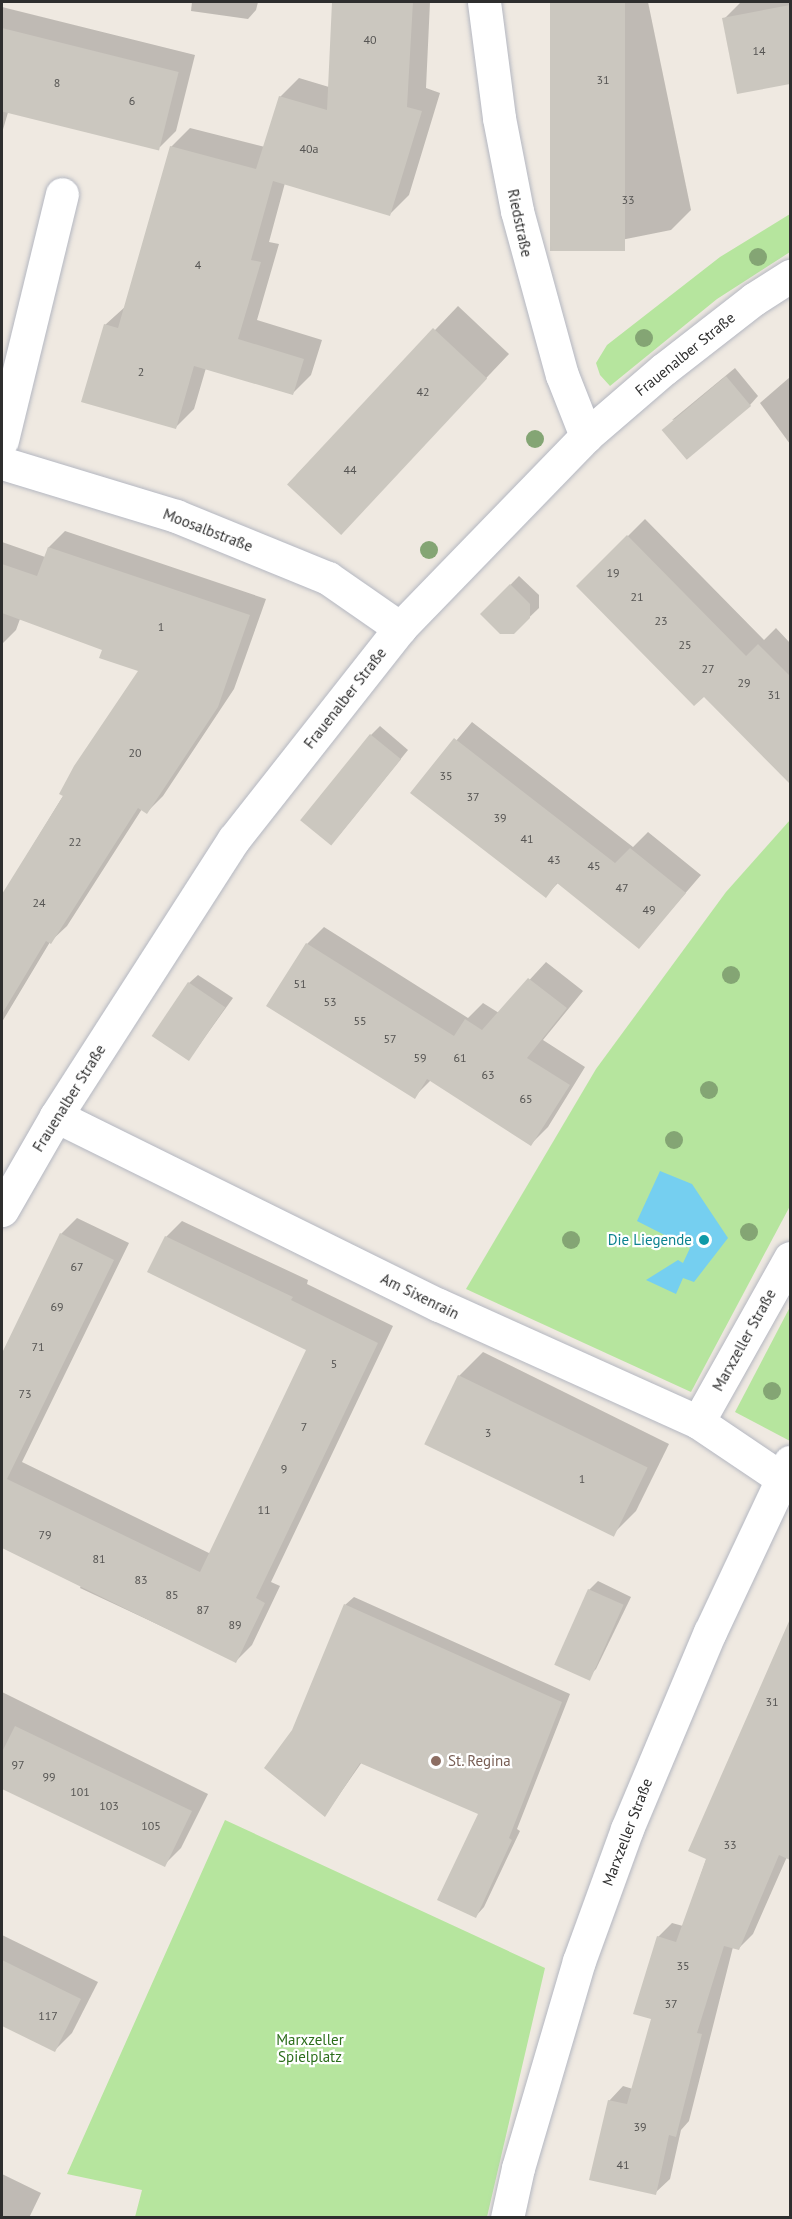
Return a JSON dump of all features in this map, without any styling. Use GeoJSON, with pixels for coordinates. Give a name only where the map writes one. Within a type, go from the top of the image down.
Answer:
{"type":"FeatureCollection","features":[{"type":"Feature","properties":{"kind":"street","name":"Riedstraße"},"geometry":{"type":"LineString","coordinates":[[484,2],[499,118],[517,211],[562,375],[586,436]]}},
{"type":"Feature","properties":{"kind":"street"},"geometry":{"type":"LineString","coordinates":[[2,440],[62,194]]}},
{"type":"Feature","properties":{"kind":"street","name":"Frauenalber Straße"},"geometry":{"type":"LineString","coordinates":[[2,1210],[56,1116],[234,839],[400,628],[586,436],[664,369],[754,299],[790,276]]}},
{"type":"Feature","properties":{"kind":"street","name":"Moosalbstraße"},"geometry":{"type":"LineString","coordinates":[[2,463],[176,516],[328,578],[400,628]]}},
{"type":"Feature","properties":{"kind":"street","name":"Am Sixenrain"},"geometry":{"type":"LineString","coordinates":[[56,1116],[439,1305],[698,1422],[786,1470]]}},
{"type":"Feature","properties":{"kind":"street","name":"Marxzeller Straße"},"geometry":{"type":"LineString","coordinates":[[698,1422],[790,1258]]}},
{"type":"Feature","properties":{"kind":"street","name":"Marxzeller Straße"},"geometry":{"type":"LineString","coordinates":[[507,2217],[518,2168],[579,1961],[627,1829],[669,1725],[786,1470]]}},
{"type":"Feature","properties":{"kind":"green space"},"geometry":{"type":"Polygon","coordinates":[[[790,214],[790,252],[717,299],[610,386],[600,375],[596,363],[607,345],[720,257],[790,214]]]}},
{"type":"Feature","properties":{"kind":"green space"},"geometry":{"type":"Polygon","coordinates":[[[790,820],[790,1206],[691,1392],[466,1289],[596,1069],[726,892],[790,820]]]}},
{"type":"Feature","properties":{"kind":"green space"},"geometry":{"type":"Polygon","coordinates":[[[790,1307],[790,1441],[735,1412],[790,1307]]]}},
{"type":"Feature","properties":{"kind":"green space","name":"Marxzeller Spielplatz"},"geometry":{"type":"Polygon","coordinates":[[[225,1820],[545,1968],[487,2217],[135,2217],[142,2190],[67,2174],[225,1820]]]}},
{"type":"Feature","properties":{"kind":"water"},"geometry":{"type":"Polygon","coordinates":[[[660,1171],[692,1184],[728,1238],[694,1282],[683,1278],[676,1294],[646,1280],[678,1260],[683,1263],[690,1248],[637,1221],[660,1171]]]}},
{"type":"Feature","properties":{"kind":"building"},"geometry":{"type":"Polygon","coordinates":[[[332,2],[413,2],[407,107],[422,111],[390,216],[273,181],[251,260],[261,262],[238,339],[304,359],[293,395],[194,366],[176,429],[81,402],[104,324],[118,328],[170,146],[256,169],[279,96],[327,110],[332,2]]]}},
{"type":"Feature","properties":{"kind":"building"},"geometry":{"type":"Polygon","coordinates":[[[550,2],[625,2],[625,251],[550,251],[550,2]]]}},
{"type":"Feature","properties":{"kind":"building"},"geometry":{"type":"Polygon","coordinates":[[[790,5],[790,84],[737,94],[722,18],[790,5]]]}},
{"type":"Feature","properties":{"kind":"building"},"geometry":{"type":"Polygon","coordinates":[[[2,28],[179,72],[159,151],[2,111],[2,28]]]}},
{"type":"Feature","properties":{"kind":"building"},"geometry":{"type":"Polygon","coordinates":[[[433,328],[487,378],[341,535],[287,485],[433,328]]]}},
{"type":"Feature","properties":{"kind":"building"},"geometry":{"type":"Polygon","coordinates":[[[726,376],[751,406],[687,460],[662,430],[726,376]]]}},
{"type":"Feature","properties":{"kind":"building"},"geometry":{"type":"Polygon","coordinates":[[[627,535],[746,656],[758,644],[790,676],[790,784],[704,697],[694,706],[576,586],[627,535]]]}},
{"type":"Feature","properties":{"kind":"building"},"geometry":{"type":"Polygon","coordinates":[[[48,547],[250,615],[218,707],[147,814],[138,808],[51,944],[46,941],[2,1014],[2,894],[63,796],[59,794],[74,766],[138,671],[99,658],[102,650],[2,613],[2,564],[37,576],[48,547]]]}},
{"type":"Feature","properties":{"kind":"building"},"geometry":{"type":"Polygon","coordinates":[[[510,584],[530,604],[530,618],[514,634],[500,634],[480,614],[510,584]]]}},
{"type":"Feature","properties":{"kind":"building"},"geometry":{"type":"Polygon","coordinates":[[[370,734],[401,759],[331,845],[300,820],[370,734]]]}},
{"type":"Feature","properties":{"kind":"building"},"geometry":{"type":"Polygon","coordinates":[[[454,738],[615,863],[630,848],[686,893],[639,949],[557,883],[546,898],[410,793],[454,738]]]}},
{"type":"Feature","properties":{"kind":"building"},"geometry":{"type":"Polygon","coordinates":[[[306,943],[454,1036],[465,1019],[482,1030],[528,978],[567,1008],[527,1058],[570,1085],[531,1146],[427,1079],[415,1099],[266,1006],[306,943]]]}},
{"type":"Feature","properties":{"kind":"building"},"geometry":{"type":"Polygon","coordinates":[[[188,982],[225,1007],[189,1061],[152,1036],[188,982]]]}},
{"type":"Feature","properties":{"kind":"building"},"geometry":{"type":"Polygon","coordinates":[[[60,1233],[114,1260],[7,1479],[200,1572],[306,1350],[147,1272],[165,1236],[293,1297],[291,1300],[378,1343],[256,1598],[265,1603],[236,1663],[2,1548],[2,1353],[60,1233]]]}},
{"type":"Feature","properties":{"kind":"building"},"geometry":{"type":"Polygon","coordinates":[[[458,1375],[648,1467],[614,1537],[424,1444],[458,1375]]]}},
{"type":"Feature","properties":{"kind":"building"},"geometry":{"type":"Polygon","coordinates":[[[588,1589],[624,1605],[590,1681],[554,1665],[588,1589]]]}},
{"type":"Feature","properties":{"kind":"building"},"geometry":{"type":"Polygon","coordinates":[[[344,1604],[562,1702],[509,1838],[512,1840],[476,1918],[437,1900],[478,1814],[360,1763],[325,1817],[264,1768],[292,1730],[344,1604]]]}},
{"type":"Feature","properties":{"kind":"building"},"geometry":{"type":"Polygon","coordinates":[[[790,1619],[790,1860],[779,1855],[739,1950],[724,1946],[697,2033],[702,2034],[676,2137],[669,2135],[656,2195],[589,2180],[608,2100],[627,2104],[651,2019],[633,2014],[657,1936],[676,1942],[706,1859],[688,1851],[790,1619]]]}},
{"type":"Feature","properties":{"kind":"building"},"geometry":{"type":"Polygon","coordinates":[[[15,1726],[192,1811],[165,1867],[2,1789],[2,1752],[15,1726]]]}},
{"type":"Feature","properties":{"kind":"building"},"geometry":{"type":"Polygon","coordinates":[[[2,1960],[81,1999],[55,2052],[2,2026],[2,1960]]]}},
{"type":"Feature","properties":{"kind":"place","name":"Die Liegende"},"geometry":{"type":"Point","coordinates":[704,1240]}},
{"type":"Feature","properties":{"kind":"place","name":"St. Regina"},"geometry":{"type":"Point","coordinates":[436,1761]}}]}
